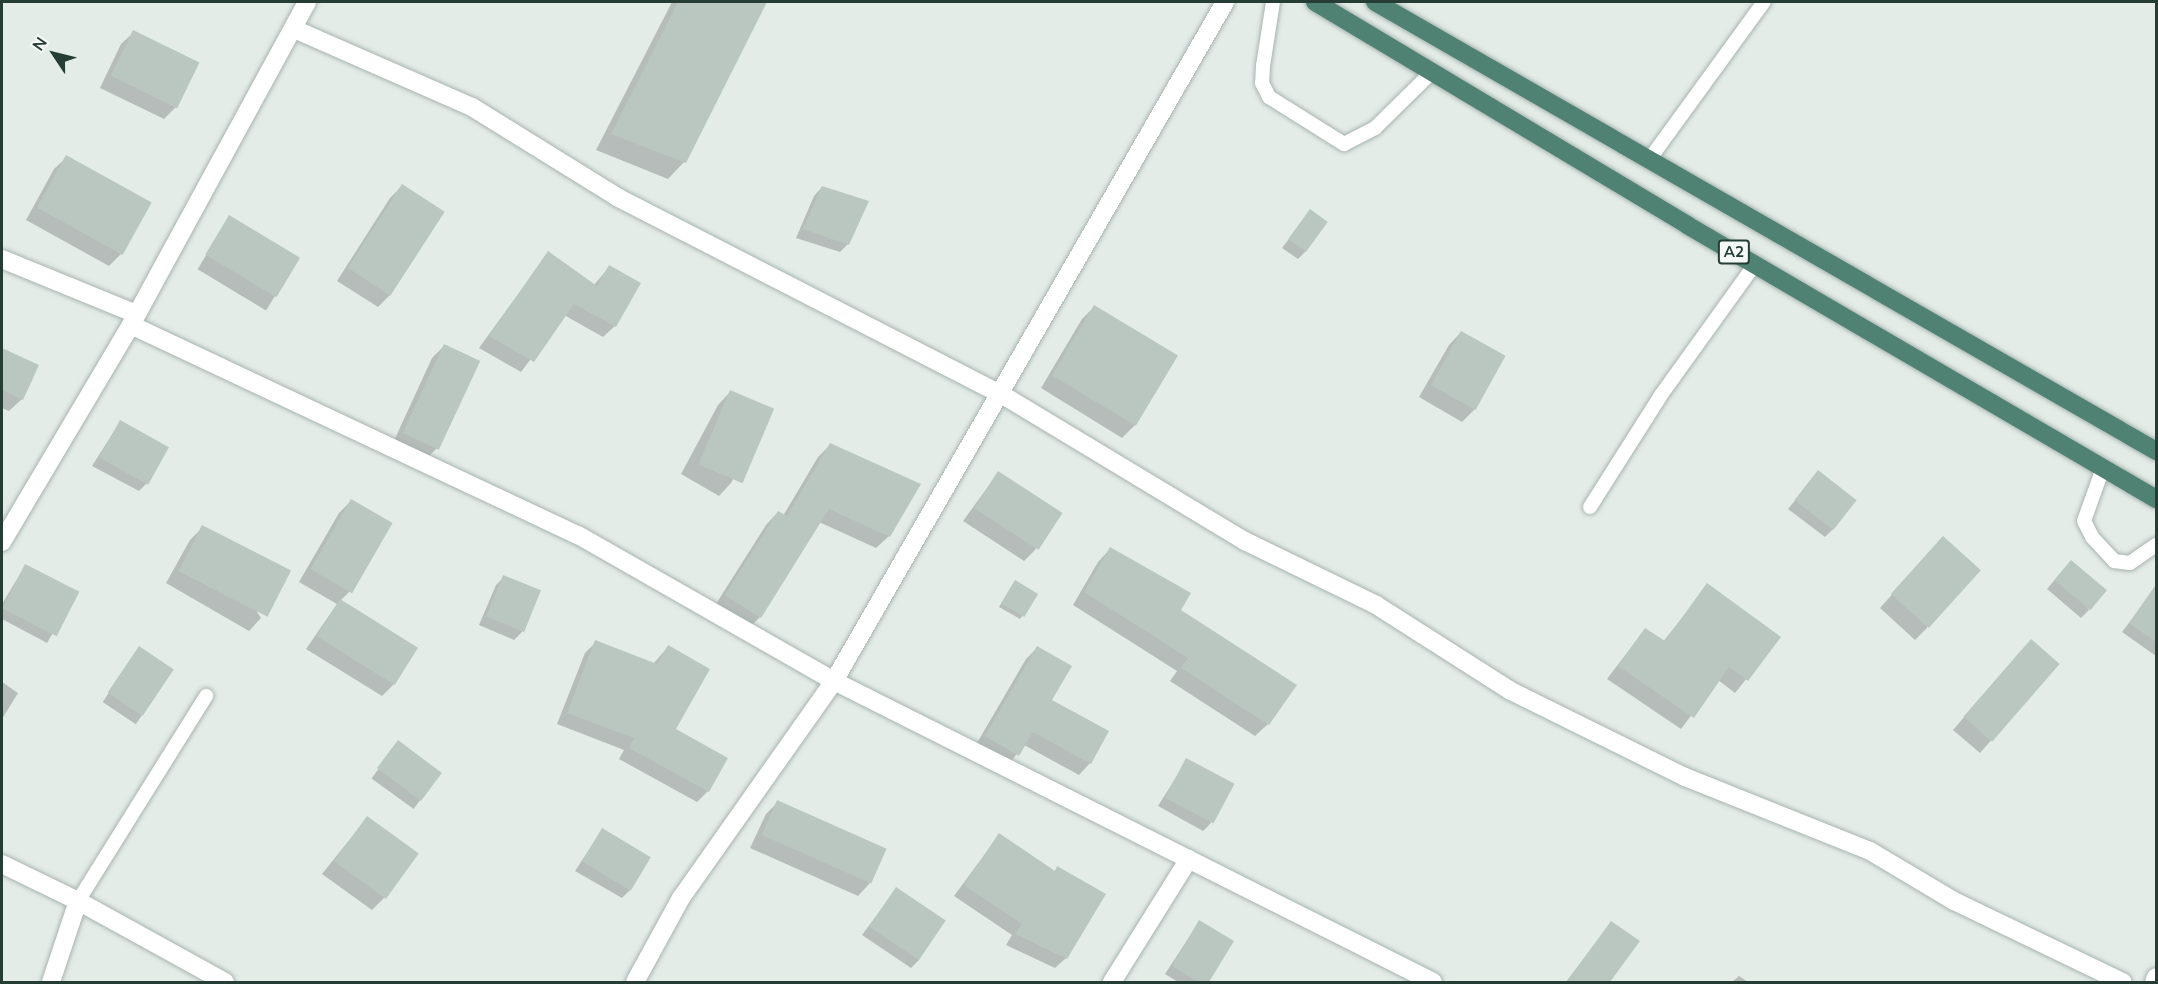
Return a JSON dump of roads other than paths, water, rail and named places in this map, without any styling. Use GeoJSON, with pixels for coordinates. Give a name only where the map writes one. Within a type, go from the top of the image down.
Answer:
{"type":"FeatureCollection","features":[{"type":"Feature","properties":{"kind":"highway","name":"A2"},"geometry":{"type":"LineString","coordinates":[[1315,2],[1755,264],[2157,499]]}},
{"type":"Feature","properties":{"kind":"highway","name":"A2"},"geometry":{"type":"LineString","coordinates":[[1375,2],[2154,447]]}},
{"type":"Feature","properties":{"kind":"street"},"geometry":{"type":"LineString","coordinates":[[2,542],[134,320],[308,2]]}},
{"type":"Feature","properties":{"kind":"street"},"geometry":{"type":"LineString","coordinates":[[635,982],[681,898],[834,681],[1225,2]]}},
{"type":"Feature","properties":{"kind":"street"},"geometry":{"type":"LineString","coordinates":[[294,29],[472,107],[619,198],[1001,394],[1245,541],[1376,605],[1511,691],[1685,777],[1870,851],[1954,901],[2122,982]]}},
{"type":"Feature","properties":{"kind":"street"},"geometry":{"type":"LineString","coordinates":[[2,259],[134,320],[578,535],[834,681],[1433,982]]}},
{"type":"Feature","properties":{"kind":"street"},"geometry":{"type":"LineString","coordinates":[[1112,982],[1189,859]]}},
{"type":"Feature","properties":{"kind":"street"},"geometry":{"type":"LineString","coordinates":[[2,864],[78,901],[225,982]]}},
{"type":"Feature","properties":{"kind":"street"},"geometry":{"type":"LineString","coordinates":[[51,982],[78,901]]}},
{"type":"Feature","properties":{"kind":"street"},"geometry":{"type":"LineString","coordinates":[[2154,982],[2156,978]]}},
{"type":"Feature","properties":{"kind":"lane"},"geometry":{"type":"LineString","coordinates":[[1274,2],[1262,83],[1269,97],[1344,144],[1375,128],[1432,72]]}},
{"type":"Feature","properties":{"kind":"lane"},"geometry":{"type":"LineString","coordinates":[[1649,160],[1764,2]]}},
{"type":"Feature","properties":{"kind":"lane"},"geometry":{"type":"LineString","coordinates":[[1590,507],[1661,395],[1755,264]]}},
{"type":"Feature","properties":{"kind":"lane"},"geometry":{"type":"LineString","coordinates":[[2103,468],[2084,521],[2092,537],[2114,561],[2130,563],[2157,545]]}},
{"type":"Feature","properties":{"kind":"lane"},"geometry":{"type":"LineString","coordinates":[[78,901],[206,696]]}}]}
